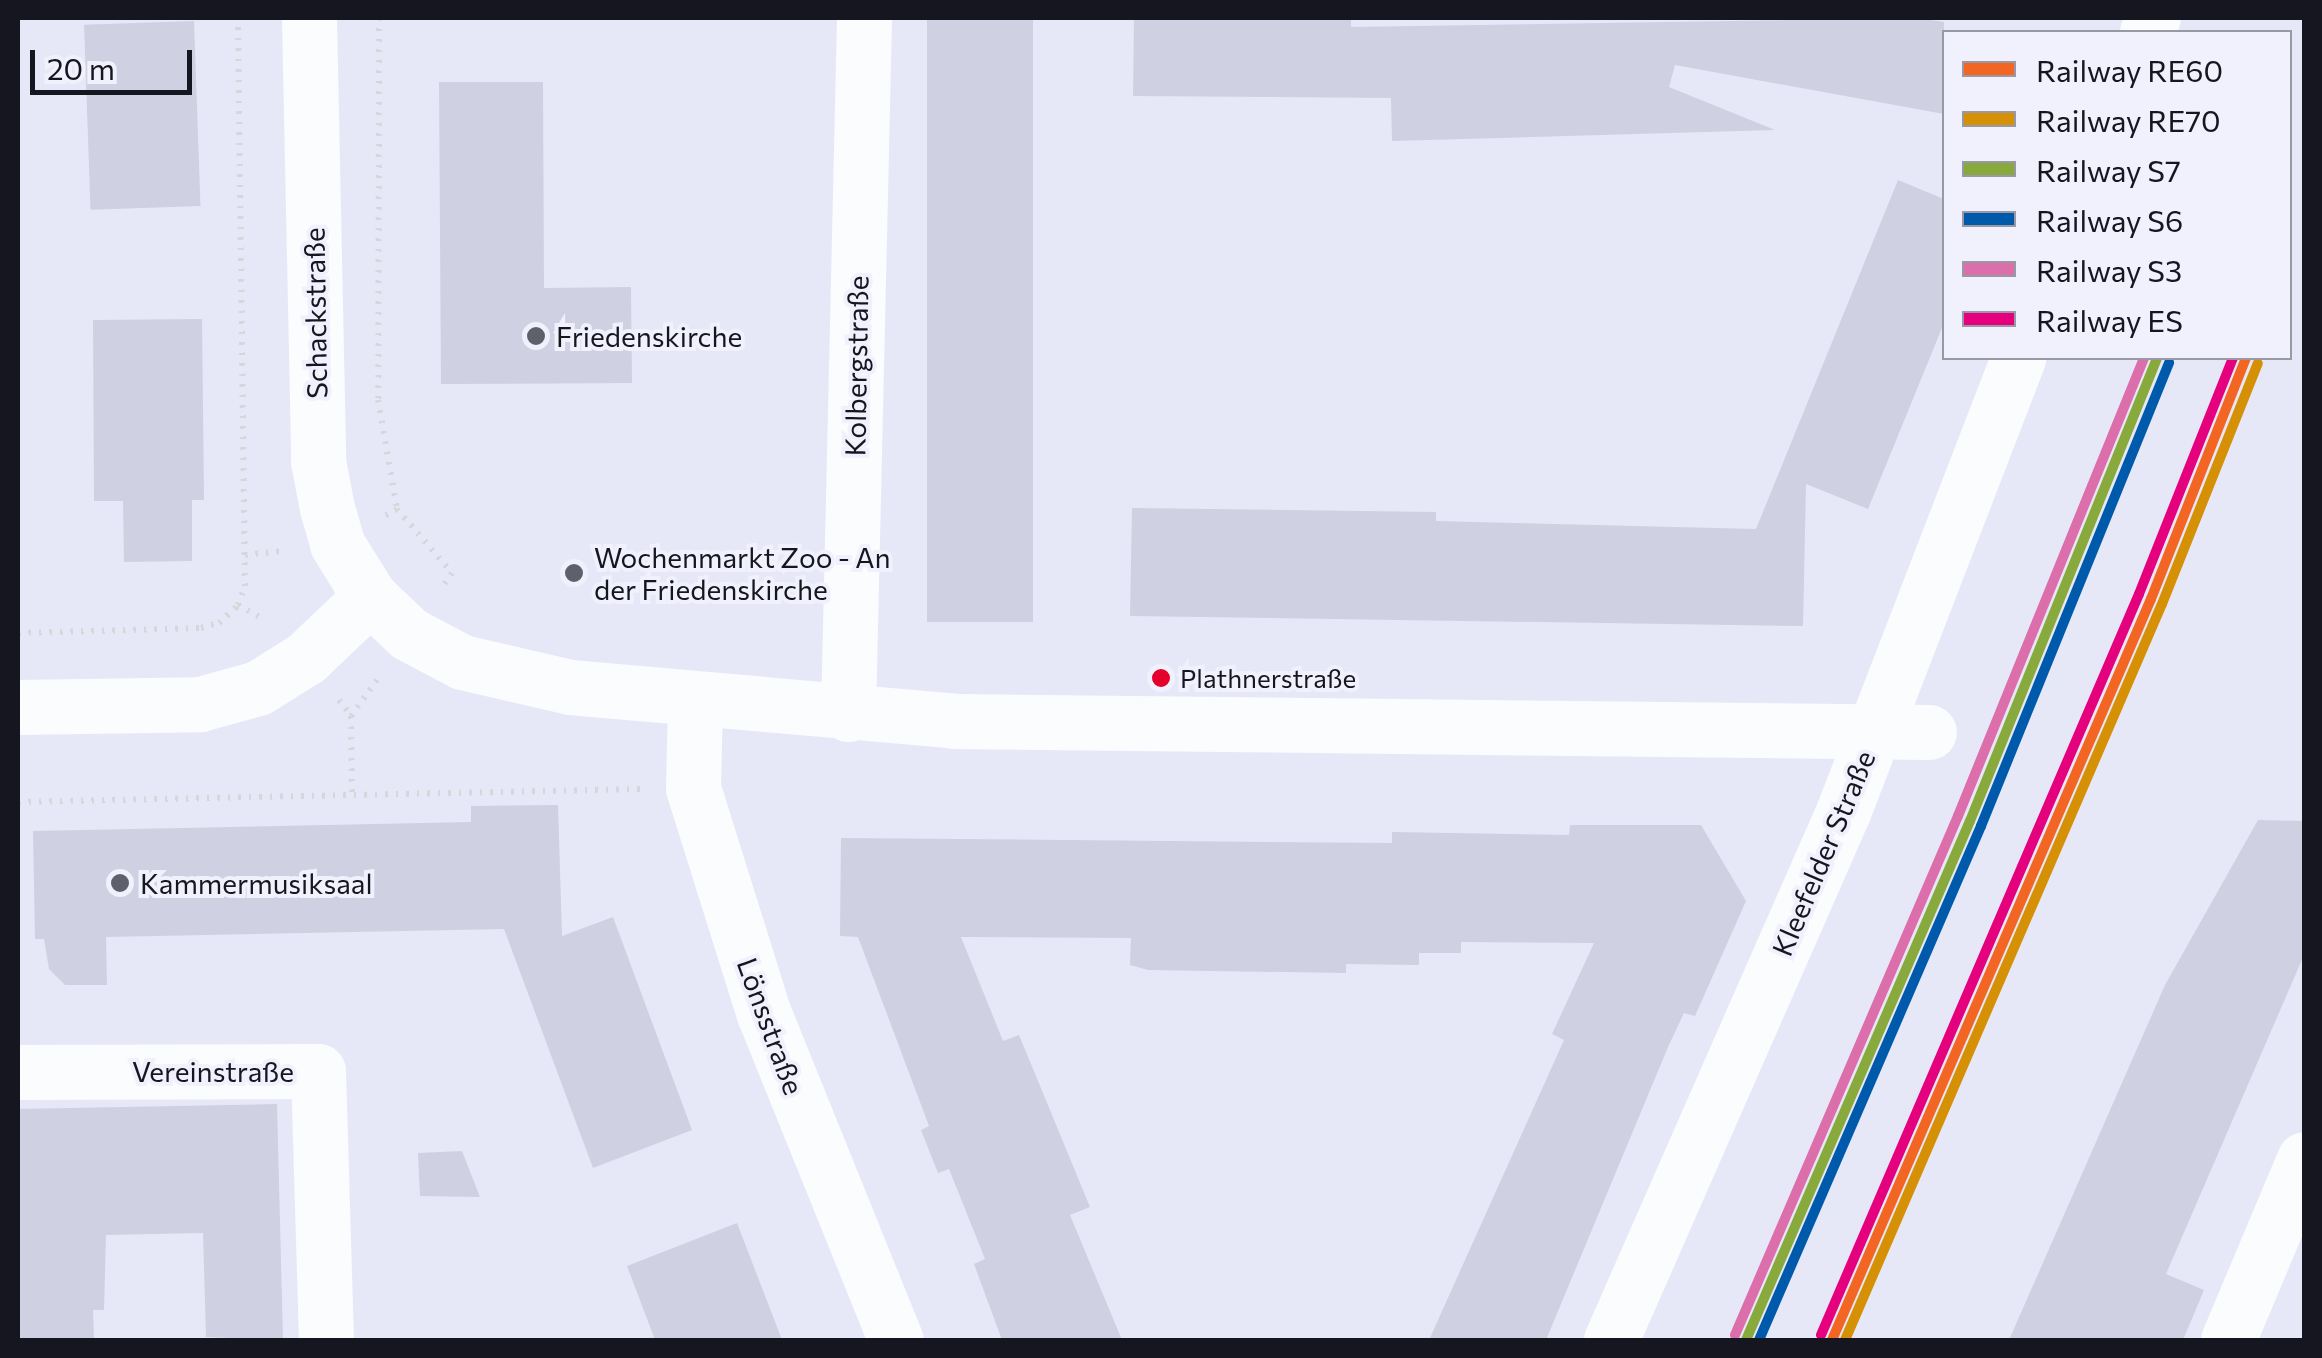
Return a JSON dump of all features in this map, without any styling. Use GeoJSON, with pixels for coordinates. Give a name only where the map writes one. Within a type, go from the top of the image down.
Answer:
{"type":"FeatureCollection","features":[{"type":"Feature","properties":{"kind":"street","name":"Schackstraße"},"geometry":{"type":"LineString","coordinates":[[310,18],[318,462],[337,544],[370,597]]}},
{"type":"Feature","properties":{"kind":"street","name":"Kolbergstraße"},"geometry":{"type":"LineString","coordinates":[[848,714],[864,18]]}},
{"type":"Feature","properties":{"kind":"street","name":"Kleefelder Straße"},"geometry":{"type":"LineString","coordinates":[[1610,1340],[1874,732],[2017,360]]}},
{"type":"Feature","properties":{"kind":"street"},"geometry":{"type":"LineString","coordinates":[[18,707],[200,704],[258,688],[306,658],[370,597],[409,634],[507,678],[848,714],[1929,732]]}},
{"type":"Feature","properties":{"kind":"street","name":"Lönsstraße"},"geometry":{"type":"LineString","coordinates":[[694,700],[693,788],[764,1014],[896,1340]]}},
{"type":"Feature","properties":{"kind":"street","name":"Vereinstraße"},"geometry":{"type":"LineString","coordinates":[[18,1072],[318,1071],[326,1340]]}},
{"type":"Feature","properties":{"kind":"street"},"geometry":{"type":"LineString","coordinates":[[2228,1340],[2304,1159]]}},
{"type":"Feature","properties":{"kind":"path"},"geometry":{"type":"LineString","coordinates":[[18,633],[202,628],[219,623],[238,605],[246,586],[238,18]]}},
{"type":"Feature","properties":{"kind":"path"},"geometry":{"type":"LineString","coordinates":[[18,802],[693,788]]}},
{"type":"Feature","properties":{"kind":"building"},"geometry":{"type":"Polygon","coordinates":[[[927,18],[1033,18],[1033,622],[927,622],[927,18]]]}},
{"type":"Feature","properties":{"kind":"building"},"geometry":{"type":"Polygon","coordinates":[[[1134,18],[1351,18],[1351,27],[1917,18],[1944,22],[1942,114],[1675,65],[1669,87],[1775,130],[1392,141],[1391,98],[1133,96],[1134,18]]]}},
{"type":"Feature","properties":{"kind":"building"},"geometry":{"type":"Polygon","coordinates":[[[194,21],[200,206],[91,210],[84,25],[194,21]]]}},
{"type":"Feature","properties":{"kind":"building"},"geometry":{"type":"Polygon","coordinates":[[[439,82],[543,82],[544,288],[631,287],[632,383],[441,384],[439,82]]]}},
{"type":"Feature","properties":{"kind":"building"},"geometry":{"type":"Polygon","coordinates":[[[1898,180],[1942,198],[1942,328],[1868,509],[1806,484],[1803,626],[1130,616],[1132,508],[1436,512],[1436,521],[1756,529],[1898,180]]]}},
{"type":"Feature","properties":{"kind":"building"},"geometry":{"type":"Polygon","coordinates":[[[202,319],[204,500],[192,500],[192,561],[124,562],[123,501],[94,501],[93,320],[202,319]]]}},
{"type":"Feature","properties":{"kind":"building"},"geometry":{"type":"Polygon","coordinates":[[[558,805],[562,936],[613,917],[692,1130],[593,1168],[504,929],[106,937],[107,985],[65,985],[49,969],[44,939],[35,939],[33,831],[471,822],[471,806],[558,805]]]}},
{"type":"Feature","properties":{"kind":"building"},"geometry":{"type":"Polygon","coordinates":[[[2258,820],[2304,821],[2304,955],[2166,1274],[2204,1290],[2183,1340],[2009,1340],[2165,985],[2258,820]]]}},
{"type":"Feature","properties":{"kind":"building"},"geometry":{"type":"Polygon","coordinates":[[[1570,825],[1701,825],[1746,901],[1695,1016],[1684,1013],[1668,1047],[1546,1340],[1429,1340],[1564,1040],[1552,1034],[1594,943],[1461,942],[1461,953],[1419,953],[1419,965],[1346,964],[1346,973],[1148,970],[1130,965],[1131,938],[961,937],[1003,1041],[1019,1035],[1090,1207],[1070,1215],[1122,1340],[1002,1340],[974,1264],[985,1259],[949,1169],[938,1173],[921,1130],[929,1126],[858,937],[840,936],[841,838],[1392,843],[1392,832],[1569,835],[1570,825]]]}},
{"type":"Feature","properties":{"kind":"building"},"geometry":{"type":"Polygon","coordinates":[[[277,1104],[283,1340],[206,1337],[203,1233],[106,1235],[104,1310],[93,1310],[94,1340],[18,1340],[18,1109],[277,1104]]]}},
{"type":"Feature","properties":{"kind":"building"},"geometry":{"type":"Polygon","coordinates":[[[462,1151],[480,1197],[420,1196],[418,1153],[462,1151]]]}},
{"type":"Feature","properties":{"kind":"building"},"geometry":{"type":"Polygon","coordinates":[[[737,1223],[782,1340],[655,1340],[627,1266],[737,1223]]]}},
{"type":"Feature","properties":{"kind":"rail line","name":"S3"},"geometry":{"type":"LineString","coordinates":[[1735,1335],[1958,816],[2143,360]]}},
{"type":"Feature","properties":{"kind":"rail line","name":"S7"},"geometry":{"type":"LineString","coordinates":[[1746,1340],[1970,821],[2156,360]]}},
{"type":"Feature","properties":{"kind":"rail line","name":"ES"},"geometry":{"type":"LineString","coordinates":[[1821,1335],[2139,594],[2232,360]]}},
{"type":"Feature","properties":{"kind":"rail line","name":"RE60"},"geometry":{"type":"LineString","coordinates":[[1832,1340],[2151,599],[2245,360]]}},
{"type":"Feature","properties":{"kind":"rail line","name":"S6"},"geometry":{"type":"LineString","coordinates":[[1759,1340],[1981,826],[2169,363]]}},
{"type":"Feature","properties":{"kind":"rail line","name":"RE70"},"geometry":{"type":"LineString","coordinates":[[1845,1340],[2162,604],[2258,363]]}},
{"type":"Feature","properties":{"kind":"place","name":"Friedenskirche"},"geometry":{"type":"Point","coordinates":[536,336]}},
{"type":"Feature","properties":{"kind":"place","name":"Wochenmarkt Zoo - An der Friedenskirche"},"geometry":{"type":"Point","coordinates":[574,573]}},
{"type":"Feature","properties":{"kind":"place","name":"Plathnerstraße"},"geometry":{"type":"Point","coordinates":[1161,678]}},
{"type":"Feature","properties":{"kind":"place","name":"Kammermusiksaal"},"geometry":{"type":"Point","coordinates":[120,883]}}]}
